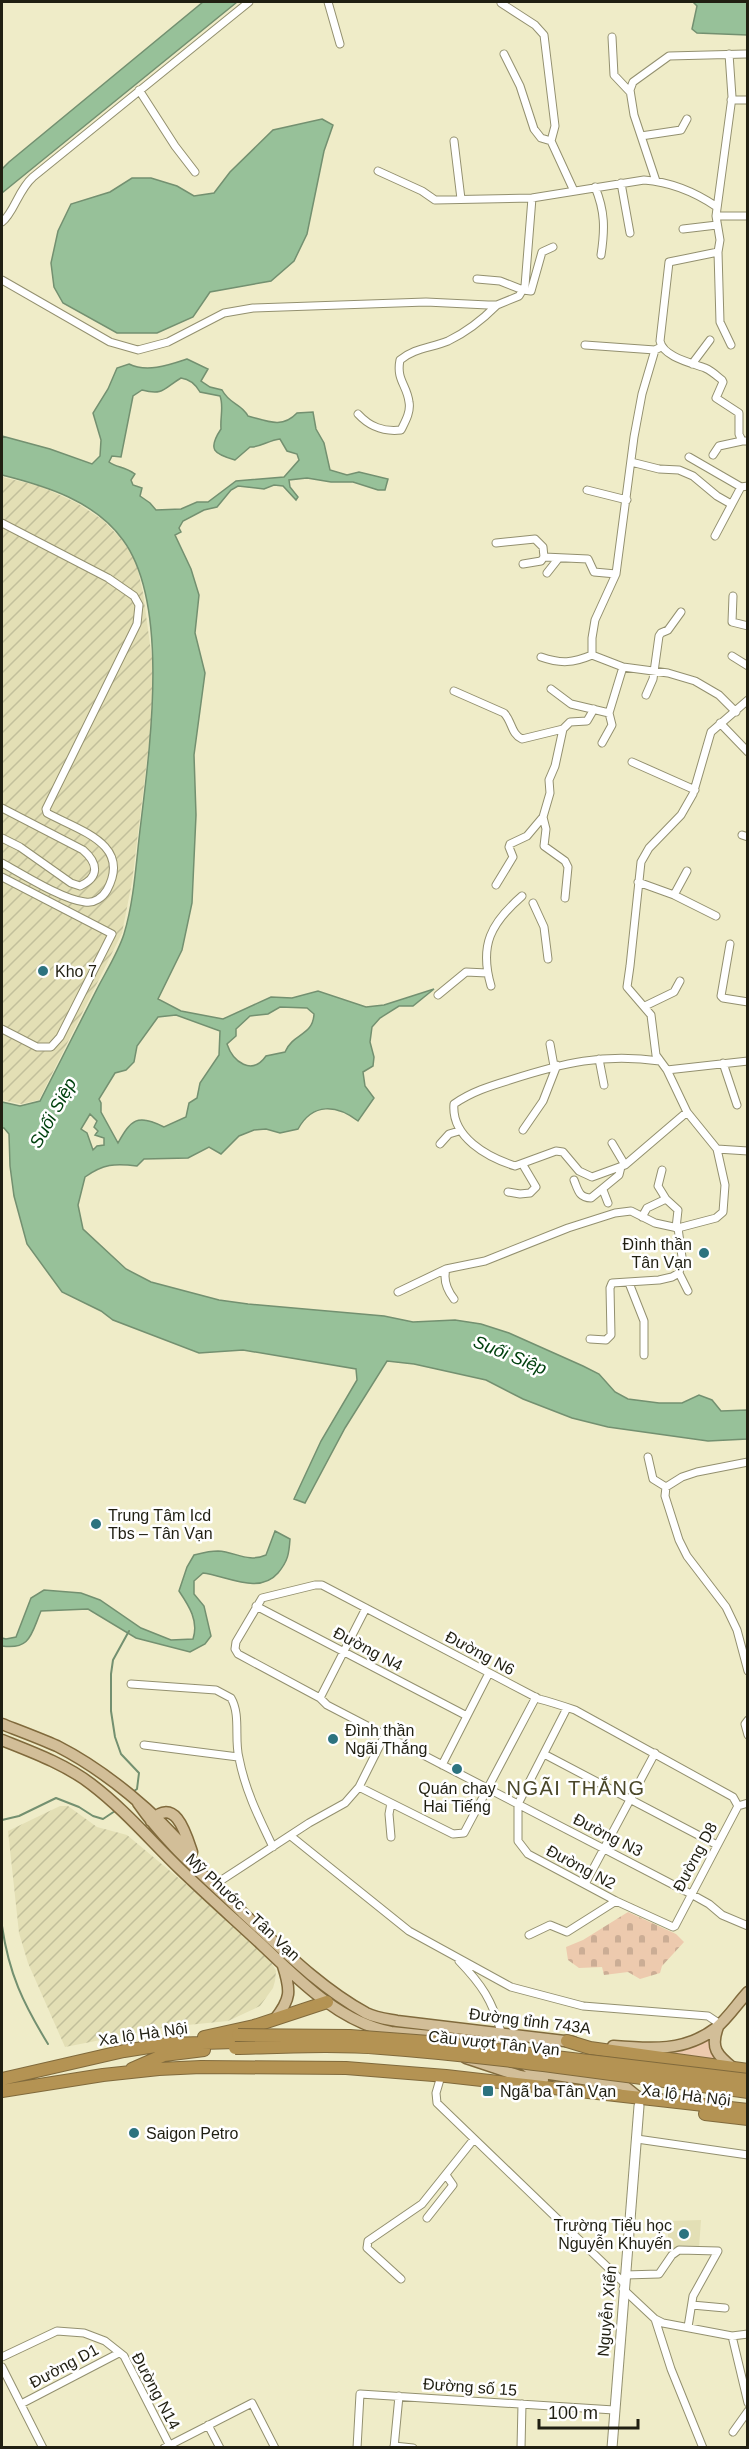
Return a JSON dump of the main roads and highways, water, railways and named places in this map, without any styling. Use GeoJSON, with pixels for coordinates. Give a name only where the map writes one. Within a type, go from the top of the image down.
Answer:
{"type":"FeatureCollection","features":[{"type":"Feature","properties":{"kind":"highway"},"geometry":{"type":"LineString","coordinates":[[168,2044],[275,2019],[327,2001]]}},
{"type":"Feature","properties":{"kind":"highway","name":"Cầu vượt Tân Vạn"},"geometry":{"type":"LineString","coordinates":[[236,2042],[350,2036],[419,2041],[747,2080]]}},
{"type":"Feature","properties":{"kind":"highway","name":"Cầu vượt Tân Vạn"},"geometry":{"type":"LineString","coordinates":[[236,2042],[347,2041],[454,2049],[747,2086]]}},
{"type":"Feature","properties":{"kind":"highway","name":"Xa lộ Hà Nội"},"geometry":{"type":"LineString","coordinates":[[567,2041],[590,2048],[747,2070]]}},
{"type":"Feature","properties":{"kind":"highway","name":"Xa lộ Hà Nội"},"geometry":{"type":"LineString","coordinates":[[2,2079],[124,2051],[168,2044],[236,2042]]}},
{"type":"Feature","properties":{"kind":"highway","name":"Xa lộ Hà Nội"},"geometry":{"type":"LineString","coordinates":[[129,2071],[164,2055],[236,2042]]}},
{"type":"Feature","properties":{"kind":"highway","name":"Cầu vượt Tân Vạn"},"geometry":{"type":"LineString","coordinates":[[236,2042],[382,2048],[548,2064],[747,2092]]}},
{"type":"Feature","properties":{"kind":"highway","name":"Xa lộ Hà Nội"},"geometry":{"type":"LineString","coordinates":[[2,2073],[64,2061],[69,2064]]}},
{"type":"Feature","properties":{"kind":"highway","name":"Xa lộ Hà Nội"},"geometry":{"type":"LineString","coordinates":[[2,2091],[129,2071],[271,2068],[280,2072],[429,2081],[441,2076],[639,2102],[747,2119]]}},
{"type":"Feature","properties":{"kind":"highway","name":"Xa lộ Hà Nội"},"geometry":{"type":"LineString","coordinates":[[103,2075],[115,2080],[148,2077],[159,2069]]}},
{"type":"Feature","properties":{"kind":"highway","name":"Xa lộ Hà Nội"},"geometry":{"type":"LineString","coordinates":[[2,2097],[26,2092],[32,2085]]}},
{"type":"Feature","properties":{"kind":"highway","name":"Xa lộ Hà Nội"},"geometry":{"type":"LineString","coordinates":[[639,2102],[747,2110]]}},
{"type":"Feature","properties":{"kind":"main road","name":"Mỹ Phước - Tân Vạn"},"geometry":{"type":"LineString","coordinates":[[2,1724],[57,1746],[99,1772],[138,1803],[180,1869],[283,1966],[327,2001]]}},
{"type":"Feature","properties":{"kind":"main road","name":"Mỹ Phước - Tân Vạn"},"geometry":{"type":"LineString","coordinates":[[2,1740],[62,1766],[91,1784],[124,1812],[150,1823],[274,1942],[339,1996]]}},
{"type":"Feature","properties":{"kind":"main road","name":"Mỹ Phước - Tân Vạn"},"geometry":{"type":"LineString","coordinates":[[150,1823],[169,1812],[177,1817],[182,1825],[194,1863]]}},
{"type":"Feature","properties":{"kind":"main road"},"geometry":{"type":"LineString","coordinates":[[275,2019],[287,2004],[289,1983],[283,1966]]}},
{"type":"Feature","properties":{"kind":"main road","name":"Đường tỉnh 743A"},"geometry":{"type":"LineString","coordinates":[[339,1996],[379,2018],[567,2041],[667,2049],[694,2041],[719,2025],[747,1992]]}},
{"type":"Feature","properties":{"kind":"main road","name":"Đường tỉnh 743A"},"geometry":{"type":"LineString","coordinates":[[327,2001],[375,2029],[498,2043],[507,2048],[524,2066],[536,2072],[623,2085],[639,2102]]}},
{"type":"Feature","properties":{"kind":"main road"},"geometry":{"type":"LineString","coordinates":[[719,2025],[714,2038],[715,2048],[721,2058],[733,2068]]}},
{"type":"Feature","properties":{"kind":"main road"},"geometry":{"type":"LineString","coordinates":[[399,2033],[428,2040],[470,2061],[520,2076],[555,2082],[570,2078]]}},
{"type":"Feature","properties":{"kind":"main road","name":"Nguyễn Xiển"},"geometry":{"type":"LineString","coordinates":[[612,2448],[639,2102]]}},
{"type":"Feature","properties":{"kind":"water"},"geometry":{"type":"Polygon","coordinates":[[[203,2],[237,2],[2,193],[2,169],[9,162],[203,2]]]}},
{"type":"Feature","properties":{"kind":"water"},"geometry":{"type":"Polygon","coordinates":[[[693,2],[747,2],[747,35],[697,33],[692,29],[697,6],[693,2]]]}},
{"type":"Feature","properties":{"kind":"water"},"geometry":{"type":"Polygon","coordinates":[[[322,119],[333,125],[324,151],[307,234],[294,261],[271,281],[210,292],[193,317],[157,333],[117,333],[63,303],[54,287],[51,263],[58,231],[71,204],[110,192],[132,178],[151,178],[177,186],[194,196],[214,193],[230,172],[273,130],[322,119]]]}},
{"type":"Feature","properties":{"kind":"water","name":"Suối Siệp"},"geometry":{"type":"Polygon","coordinates":[[[187,359],[208,369],[201,381],[210,387],[222,390],[228,399],[248,416],[280,422],[286,421],[297,413],[313,412],[316,429],[324,443],[330,470],[347,475],[359,472],[388,479],[385,490],[353,482],[331,482],[307,478],[289,480],[290,487],[298,497],[296,500],[283,486],[274,485],[264,489],[238,486],[231,490],[217,507],[204,510],[183,521],[179,528],[181,532],[175,535],[191,569],[199,595],[195,633],[205,673],[194,755],[196,815],[192,903],[182,950],[158,999],[181,1011],[223,1019],[271,997],[292,998],[318,991],[366,1007],[384,1005],[434,989],[413,1006],[399,1006],[380,1018],[372,1027],[370,1042],[374,1057],[373,1066],[363,1072],[365,1086],[374,1098],[358,1121],[334,1109],[318,1110],[304,1120],[298,1129],[280,1133],[266,1129],[254,1130],[239,1136],[221,1154],[209,1147],[188,1158],[144,1159],[137,1166],[116,1165],[98,1169],[85,1177],[78,1205],[83,1229],[126,1269],[151,1282],[219,1300],[248,1304],[384,1316],[413,1322],[455,1320],[481,1324],[509,1333],[599,1374],[615,1392],[628,1399],[682,1403],[699,1395],[712,1400],[721,1411],[747,1410],[747,1439],[708,1441],[608,1427],[572,1418],[523,1399],[486,1380],[414,1364],[387,1361],[345,1428],[305,1503],[294,1499],[321,1441],[357,1380],[356,1369],[243,1350],[199,1353],[113,1320],[101,1311],[62,1292],[27,1244],[14,1196],[9,1134],[2,1128],[2,1102],[20,1106],[40,1101],[115,956],[124,934],[134,882],[148,762],[153,681],[152,640],[147,602],[138,568],[123,540],[112,526],[84,505],[36,484],[2,475],[2,436],[50,449],[92,464],[100,456],[101,440],[93,413],[108,389],[117,368],[129,364],[151,368],[187,359]],[[181,378],[167,388],[155,392],[142,390],[133,396],[121,457],[112,456],[109,462],[135,474],[131,480],[133,485],[142,488],[140,496],[156,510],[181,509],[197,502],[208,502],[236,481],[284,477],[299,460],[297,454],[287,451],[280,439],[250,447],[235,460],[222,456],[214,446],[221,429],[220,396],[200,392],[192,383],[181,378]],[[280,1007],[268,1014],[250,1016],[236,1029],[236,1036],[227,1044],[238,1061],[249,1066],[255,1065],[266,1056],[285,1052],[293,1041],[310,1027],[314,1014],[307,1008],[280,1007]],[[176,1015],[158,1017],[137,1046],[134,1062],[126,1070],[115,1073],[99,1099],[101,1112],[118,1143],[131,1124],[136,1121],[147,1120],[164,1127],[186,1117],[189,1103],[197,1098],[200,1083],[219,1055],[220,1031],[176,1015]],[[90,1114],[81,1129],[87,1133],[93,1150],[97,1146],[104,1145],[104,1138],[95,1135],[98,1131],[94,1127],[97,1121],[90,1114]]]}},
{"type":"Feature","properties":{"kind":"water"},"geometry":{"type":"Polygon","coordinates":[[[275,1531],[290,1539],[290,1544],[284,1565],[270,1579],[262,1583],[252,1583],[203,1573],[194,1581],[194,1594],[204,1606],[211,1636],[205,1644],[190,1652],[136,1638],[88,1609],[41,1611],[29,1639],[12,1647],[2,1646],[2,1638],[16,1637],[31,1598],[44,1590],[81,1593],[100,1600],[141,1628],[171,1640],[193,1639],[194,1620],[179,1591],[187,1567],[194,1555],[218,1551],[248,1558],[260,1557],[266,1555],[275,1531]]]}},
{"type":"Feature","properties":{"kind":"waterway"},"geometry":{"type":"LineString","coordinates":[[129,1631],[113,1660],[111,1711],[115,1737],[121,1754],[139,1773],[137,1789],[134,1791]]}},
{"type":"Feature","properties":{"kind":"waterway"},"geometry":{"type":"LineString","coordinates":[[2,1820],[19,1816],[56,1798],[103,1819],[115,1811]]}},
{"type":"Feature","properties":{"kind":"waterway"},"geometry":{"type":"LineString","coordinates":[[2,1926],[18,1988],[48,2044]]}},
{"type":"Feature","properties":{"kind":"place","name":"Kho 7"},"geometry":{"type":"Point","coordinates":[43,971]}},
{"type":"Feature","properties":{"kind":"place","name":"Đình thần Tân Vạn"},"geometry":{"type":"Point","coordinates":[704,1253]}},
{"type":"Feature","properties":{"kind":"place","name":"Trung Tâm Icd Tbs – Tân Vạn"},"geometry":{"type":"Point","coordinates":[96,1524]}},
{"type":"Feature","properties":{"kind":"place","name":"Đình thần Ngãi Thắng"},"geometry":{"type":"Point","coordinates":[333,1739]}},
{"type":"Feature","properties":{"kind":"place","name":"Quán chay Hai Tiếng"},"geometry":{"type":"Point","coordinates":[457,1769]}},
{"type":"Feature","properties":{"kind":"place","name":"Ngã ba Tân Vạn"},"geometry":{"type":"Point","coordinates":[488,2091]}},
{"type":"Feature","properties":{"kind":"place","name":"Saigon Petro"},"geometry":{"type":"Point","coordinates":[134,2133]}},
{"type":"Feature","properties":{"kind":"place","name":"Trường Tiểu học Nguyễn Khuyến"},"geometry":{"type":"Point","coordinates":[684,2234]}},
{"type":"Feature","properties":{"kind":"district","name":"NGÃI THẮNG"},"geometry":{"type":"Point","coordinates":[576,1788]}}]}
